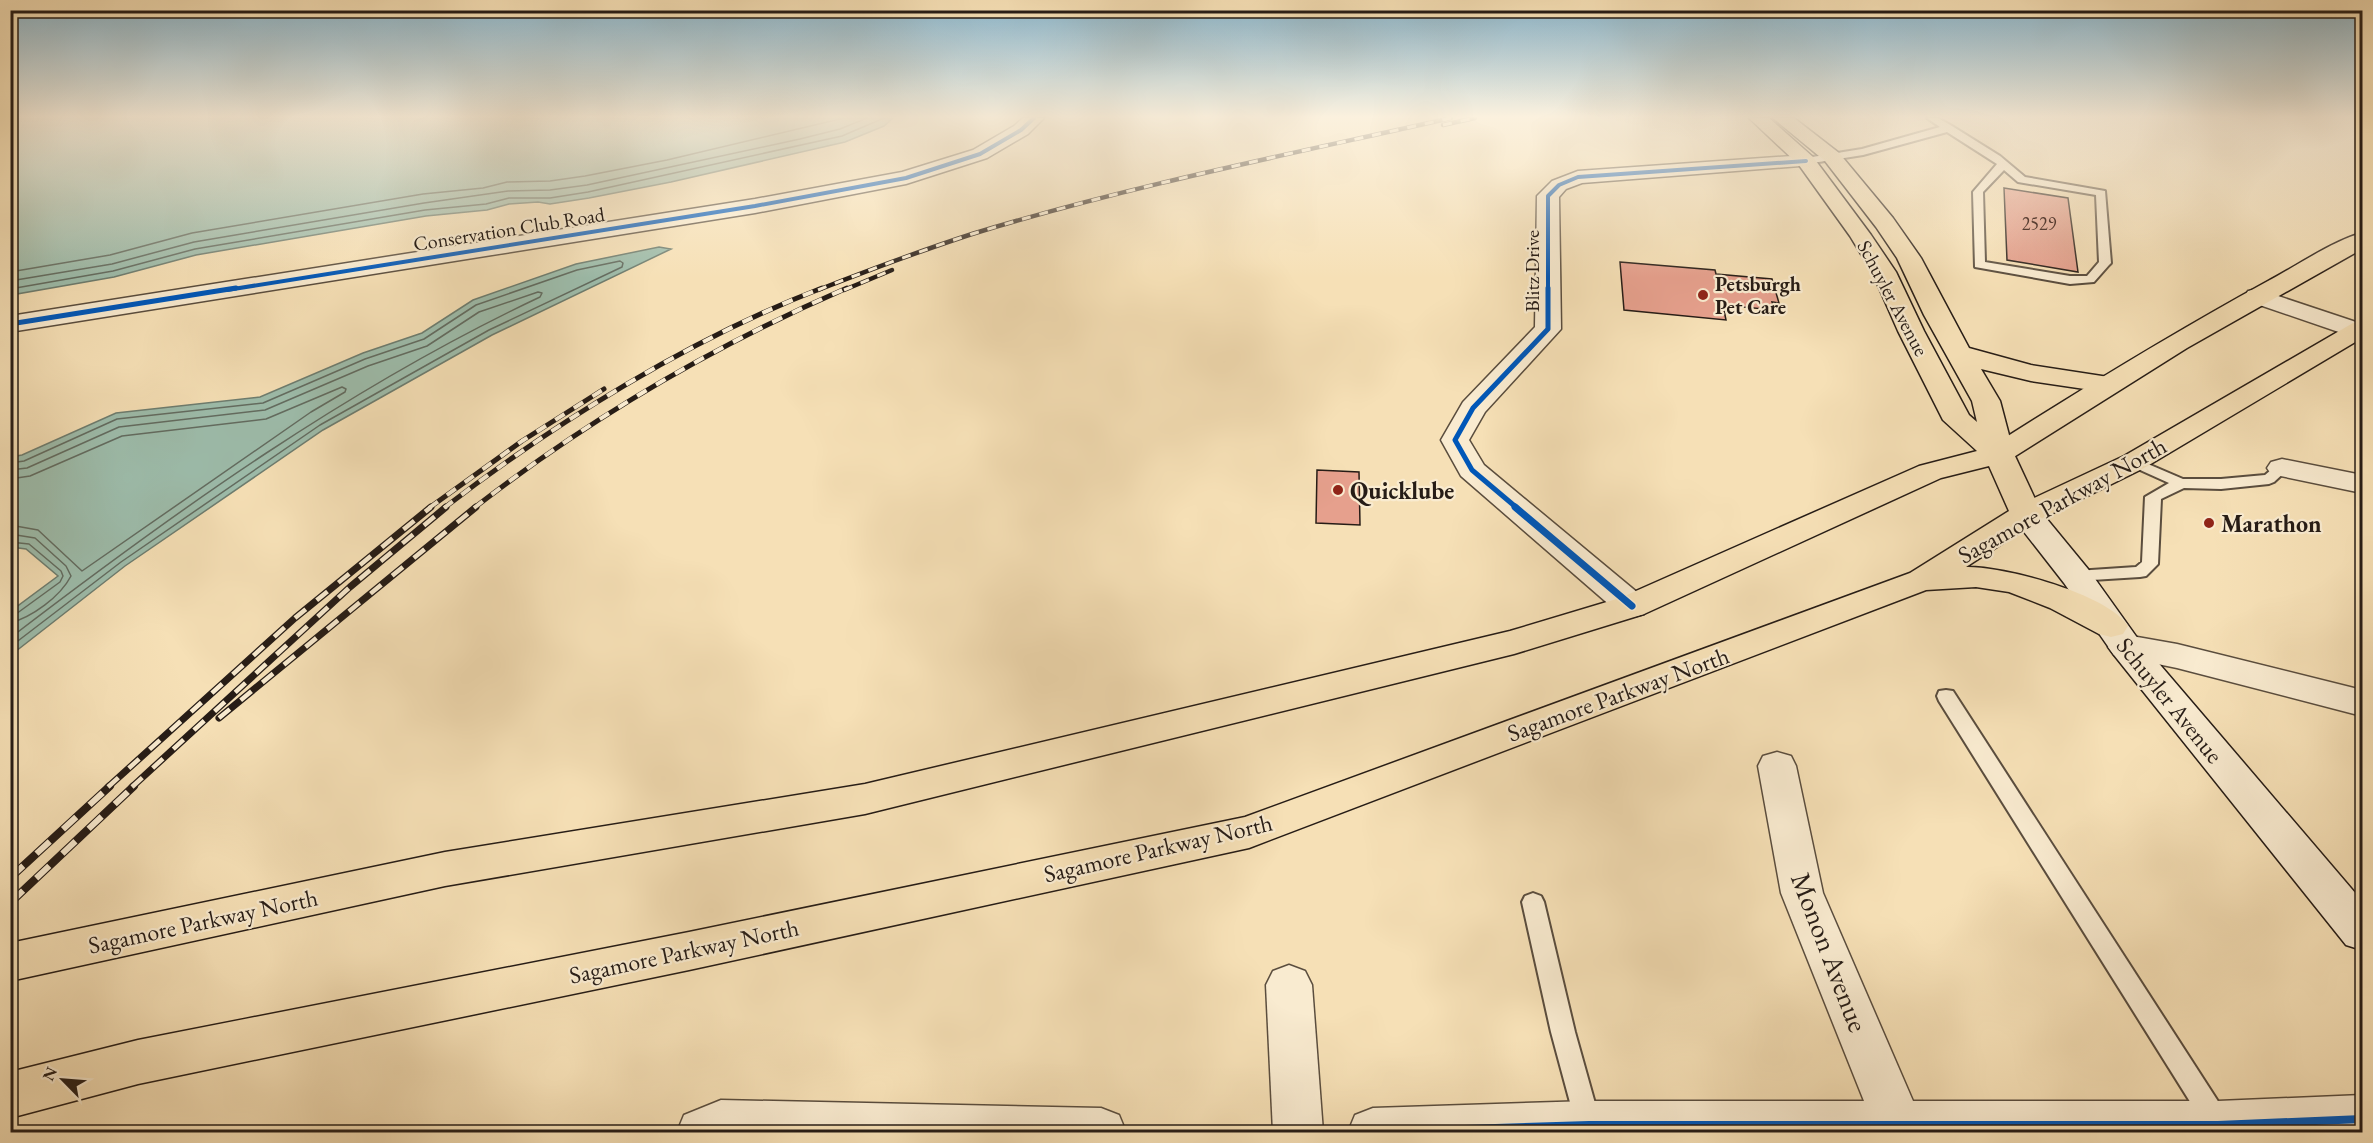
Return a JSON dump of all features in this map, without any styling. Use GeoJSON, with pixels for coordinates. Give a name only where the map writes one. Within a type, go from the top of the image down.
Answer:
{"type":"FeatureCollection","features":[{"type":"Feature","properties":{"kind":"main road","name":"Schuyler Avenue"},"geometry":{"type":"LineString","coordinates":[[1813,171],[1884,272],[1911,331],[1958,420],[1999,453]]}},
{"type":"Feature","properties":{"kind":"main road","name":"Schuyler Avenue"},"geometry":{"type":"LineString","coordinates":[[1844,171],[1885,223],[1909,258],[1986,401],[1999,453],[2026,514]]}},
{"type":"Feature","properties":{"kind":"main road","name":"Sagamore Parkway North"},"geometry":{"type":"LineString","coordinates":[[10,962],[445,869],[865,799],[1514,642],[1632,606],[1930,472],[1999,453],[2105,384],[2257,296],[2362,240]]}},
{"type":"Feature","properties":{"kind":"main road","name":"Sagamore Parkway North"},"geometry":{"type":"LineString","coordinates":[[10,1095],[138,1062],[689,951],[1249,832],[1922,580],[2026,514],[2134,462],[2361,330]]}},
{"type":"Feature","properties":{"kind":"main road"},"geometry":{"type":"LineString","coordinates":[[1960,354],[1988,364],[2043,377],[2105,384]]}},
{"type":"Feature","properties":{"kind":"main road"},"geometry":{"type":"LineString","coordinates":[[1922,580],[1977,577],[2044,591],[2118,636]]}},
{"type":"Feature","properties":{"kind":"street","name":"Conservation Club Road"},"geometry":{"type":"LineString","coordinates":[[10,324],[755,206],[896,180],[928,171]]}},
{"type":"Feature","properties":{"kind":"street","name":"Blitz Drive"},"geometry":{"type":"LineString","coordinates":[[1632,606],[1472,471],[1455,440],[1473,408],[1548,329],[1548,196],[1559,185],[1578,177],[1659,171]]}},
{"type":"Feature","properties":{"kind":"street"},"geometry":{"type":"LineString","coordinates":[[2257,296],[2361,330]]}},
{"type":"Feature","properties":{"kind":"street"},"geometry":{"type":"LineString","coordinates":[[2282,468],[2362,484]]}},
{"type":"Feature","properties":{"kind":"street","name":"Schuyler Avenue"},"geometry":{"type":"LineString","coordinates":[[2026,514],[2076,576],[2118,636],[2362,933]]}},
{"type":"Feature","properties":{"kind":"street"},"geometry":{"type":"LineString","coordinates":[[2118,636],[2177,656],[2362,703]]}},
{"type":"Feature","properties":{"kind":"street","name":"Monon Avenue"},"geometry":{"type":"LineString","coordinates":[[1777,766],[1802,893],[1900,1129]]}},
{"type":"Feature","properties":{"kind":"street"},"geometry":{"type":"LineString","coordinates":[[1289,985],[1298,1132]]}},
{"type":"Feature","properties":{"kind":"street"},"geometry":{"type":"LineString","coordinates":[[1373,1132],[1590,1129],[2220,1129],[2362,1119]]}},
{"type":"Feature","properties":{"kind":"street"},"geometry":{"type":"LineString","coordinates":[[702,1132],[721,1124],[984,1132],[1101,1132]]}},
{"type":"Feature","properties":{"kind":"lane"},"geometry":{"type":"LineString","coordinates":[[1996,171],[1978,192],[1979,265],[2070,280],[2090,279],[2105,264],[2101,193],[2022,180],[2012,171]]}},
{"type":"Feature","properties":{"kind":"lane"},"geometry":{"type":"LineString","coordinates":[[2134,462],[2181,483],[2221,484],[2260,480],[2269,478],[2282,468]]}},
{"type":"Feature","properties":{"kind":"lane"},"geometry":{"type":"LineString","coordinates":[[2076,576],[2140,572],[2150,564],[2153,497],[2181,483]]}},
{"type":"Feature","properties":{"kind":"lane"},"geometry":{"type":"LineString","coordinates":[[1946,696],[2220,1129]]}},
{"type":"Feature","properties":{"kind":"lane"},"geometry":{"type":"LineString","coordinates":[[1533,902],[1563,1032],[1590,1129]]}},
{"type":"Feature","properties":{"kind":"water"},"geometry":{"type":"Polygon","coordinates":[[[11,171],[717,171],[589,198],[550,204],[538,202],[509,204],[487,210],[426,216],[196,255],[114,277],[11,295],[11,171]]]}},
{"type":"Feature","properties":{"kind":"water"},"geometry":{"type":"Polygon","coordinates":[[[659,247],[671,249],[492,335],[323,430],[125,566],[11,655],[11,611],[58,576],[26,549],[11,547],[11,457],[22,455],[116,413],[260,397],[363,353],[422,333],[473,300],[576,264],[659,247]]]}},
{"type":"Feature","properties":{"kind":"building"},"geometry":{"type":"Polygon","coordinates":[[[2004,188],[2068,198],[2078,272],[2007,260],[2004,188]]]}},
{"type":"Feature","properties":{"kind":"building","name":"Petsburgh Pet Care"},"geometry":{"type":"Polygon","coordinates":[[[1620,262],[1715,270],[1716,274],[1772,279],[1779,303],[1772,302],[1774,310],[1723,305],[1726,320],[1624,310],[1620,262]]]}},
{"type":"Feature","properties":{"kind":"building","name":"Quicklube"},"geometry":{"type":"Polygon","coordinates":[[[1317,470],[1359,472],[1360,525],[1316,523],[1317,470]]]}},
{"type":"Feature","properties":{"kind":"railway"},"geometry":{"type":"LineString","coordinates":[[818,290],[972,234],[1091,201],[1213,171]]}},
{"type":"Feature","properties":{"kind":"railway"},"geometry":{"type":"LineString","coordinates":[[844,290],[892,270]]}},
{"type":"Feature","properties":{"kind":"railway"},"geometry":{"type":"LineString","coordinates":[[444,508],[578,414],[674,357],[772,309],[822,288]]}},
{"type":"Feature","properties":{"kind":"railway"},"geometry":{"type":"LineString","coordinates":[[474,508],[562,444],[654,386],[748,334],[847,288]]}},
{"type":"Feature","properties":{"kind":"railway"},"geometry":{"type":"LineString","coordinates":[[429,508],[522,441],[604,389]]}},
{"type":"Feature","properties":{"kind":"railway"},"geometry":{"type":"LineString","coordinates":[[108,787],[295,618],[431,507]]}},
{"type":"Feature","properties":{"kind":"railway"},"geometry":{"type":"LineString","coordinates":[[132,787],[350,587],[446,507]]}},
{"type":"Feature","properties":{"kind":"railway"},"geometry":{"type":"LineString","coordinates":[[219,718],[476,507]]}},
{"type":"Feature","properties":{"kind":"railway"},"geometry":{"type":"LineString","coordinates":[[10,878],[110,786]]}},
{"type":"Feature","properties":{"kind":"railway"},"geometry":{"type":"LineString","coordinates":[[10,903],[134,786]]}},
{"type":"Feature","properties":{"kind":"cycle path"},"geometry":{"type":"LineString","coordinates":[[10,324],[755,206],[906,178],[927,171]]}},
{"type":"Feature","properties":{"kind":"cycle path"},"geometry":{"type":"LineString","coordinates":[[1632,606],[1472,470],[1455,440],[1473,408],[1548,329],[1548,196],[1559,185],[1578,177],[1659,171]]}},
{"type":"Feature","properties":{"kind":"cycle path"},"geometry":{"type":"LineString","coordinates":[[1373,1132],[1589,1125],[2218,1125],[2362,1119]]}},
{"type":"Feature","properties":{"kind":"place","name":"Petsburgh Pet Care"},"geometry":{"type":"Point","coordinates":[1703,295]}},
{"type":"Feature","properties":{"kind":"place","name":"Quicklube"},"geometry":{"type":"Point","coordinates":[1338,490]}},
{"type":"Feature","properties":{"kind":"place","name":"Marathon"},"geometry":{"type":"Point","coordinates":[2209,523]}}]}
